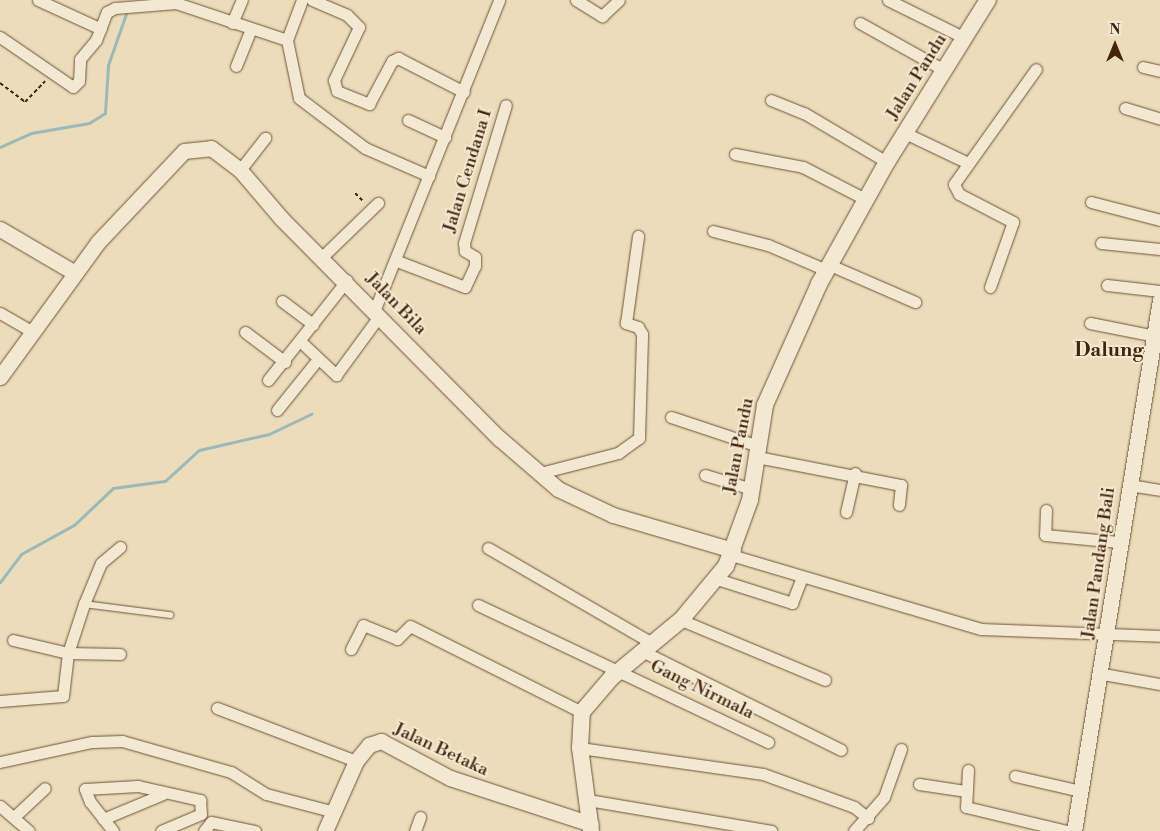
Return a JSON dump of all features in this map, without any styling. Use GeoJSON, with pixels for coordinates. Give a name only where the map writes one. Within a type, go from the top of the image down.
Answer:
{"type":"FeatureCollection","features":[{"type":"Feature","properties":{"kind":"main road","name":"Jalan Pandu"},"geometry":{"type":"LineString","coordinates":[[582,712],[620,670],[680,620],[717,579],[732,552],[752,489],[765,405],[828,267],[887,162],[988,0]]}},
{"type":"Feature","properties":{"kind":"main road"},"geometry":{"type":"LineString","coordinates":[[582,712],[580,748],[591,827]]}},
{"type":"Feature","properties":{"kind":"street"},"geometry":{"type":"LineString","coordinates":[[38,0],[101,29]]}},
{"type":"Feature","properties":{"kind":"street"},"geometry":{"type":"LineString","coordinates":[[232,23],[242,0]]}},
{"type":"Feature","properties":{"kind":"street"},"geometry":{"type":"LineString","coordinates":[[302,0],[287,40],[299,98],[365,148],[429,176]]}},
{"type":"Feature","properties":{"kind":"street"},"geometry":{"type":"LineString","coordinates":[[312,0],[346,16],[359,27],[357,40],[334,80],[337,91],[369,104],[392,61],[398,58],[464,92]]}},
{"type":"Feature","properties":{"kind":"street"},"geometry":{"type":"LineString","coordinates":[[300,341],[336,375],[378,312],[429,176],[499,0]]}},
{"type":"Feature","properties":{"kind":"street"},"geometry":{"type":"LineString","coordinates":[[576,0],[602,16],[619,0]]}},
{"type":"Feature","properties":{"kind":"street"},"geometry":{"type":"LineString","coordinates":[[888,0],[965,38]]}},
{"type":"Feature","properties":{"kind":"street"},"geometry":{"type":"LineString","coordinates":[[0,37],[53,72],[70,86],[78,84],[80,60],[101,29],[111,10],[167,2],[287,40]]}},
{"type":"Feature","properties":{"kind":"street"},"geometry":{"type":"LineString","coordinates":[[860,23],[944,70]]}},
{"type":"Feature","properties":{"kind":"street"},"geometry":{"type":"LineString","coordinates":[[236,66],[251,29]]}},
{"type":"Feature","properties":{"kind":"street"},"geometry":{"type":"LineString","coordinates":[[1143,67],[1160,71]]}},
{"type":"Feature","properties":{"kind":"street"},"geometry":{"type":"LineString","coordinates":[[990,287],[1013,222],[956,191],[954,181],[966,162],[1036,69]]}},
{"type":"Feature","properties":{"kind":"street"},"geometry":{"type":"LineString","coordinates":[[771,100],[804,113],[887,162]]}},
{"type":"Feature","properties":{"kind":"street","name":"Jalan Cendana I"},"geometry":{"type":"LineString","coordinates":[[397,261],[465,286],[475,266],[475,257],[465,251],[464,243],[506,105]]}},
{"type":"Feature","properties":{"kind":"street"},"geometry":{"type":"LineString","coordinates":[[1125,108],[1160,119]]}},
{"type":"Feature","properties":{"kind":"street"},"geometry":{"type":"LineString","coordinates":[[408,120],[445,137]]}},
{"type":"Feature","properties":{"kind":"street"},"geometry":{"type":"LineString","coordinates":[[905,133],[966,162]]}},
{"type":"Feature","properties":{"kind":"street"},"geometry":{"type":"LineString","coordinates":[[240,170],[265,138]]}},
{"type":"Feature","properties":{"kind":"street","name":"Jalan Bila"},"geometry":{"type":"LineString","coordinates":[[0,377],[31,331],[98,242],[184,151],[211,148],[240,170],[499,438],[540,473],[591,506],[732,552]]}},
{"type":"Feature","properties":{"kind":"street"},"geometry":{"type":"LineString","coordinates":[[735,154],[803,167],[865,199]]}},
{"type":"Feature","properties":{"kind":"street"},"geometry":{"type":"LineString","coordinates":[[1091,202],[1160,220]]}},
{"type":"Feature","properties":{"kind":"street"},"geometry":{"type":"LineString","coordinates":[[322,257],[378,203]]}},
{"type":"Feature","properties":{"kind":"street"},"geometry":{"type":"LineString","coordinates":[[0,229],[75,273]]}},
{"type":"Feature","properties":{"kind":"street"},"geometry":{"type":"LineString","coordinates":[[713,231],[768,245],[915,302]]}},
{"type":"Feature","properties":{"kind":"street"},"geometry":{"type":"LineString","coordinates":[[540,473],[612,455],[634,446],[639,438],[642,334],[638,327],[626,323],[638,236]]}},
{"type":"Feature","properties":{"kind":"street"},"geometry":{"type":"LineString","coordinates":[[1101,243],[1160,249]]}},
{"type":"Feature","properties":{"kind":"street"},"geometry":{"type":"LineString","coordinates":[[268,380],[285,362],[346,280]]}},
{"type":"Feature","properties":{"kind":"street"},"geometry":{"type":"LineString","coordinates":[[1107,285],[1160,291]]}},
{"type":"Feature","properties":{"kind":"street","name":"Jalan Pandang Bali"},"geometry":{"type":"LineString","coordinates":[[1074,831],[1103,674],[1119,542],[1158,337],[1160,300]]}},
{"type":"Feature","properties":{"kind":"street"},"geometry":{"type":"LineString","coordinates":[[282,301],[313,324]]}},
{"type":"Feature","properties":{"kind":"street"},"geometry":{"type":"LineString","coordinates":[[0,313],[31,331]]}},
{"type":"Feature","properties":{"kind":"street"},"geometry":{"type":"LineString","coordinates":[[1090,323],[1158,337]]}},
{"type":"Feature","properties":{"kind":"street"},"geometry":{"type":"LineString","coordinates":[[244,332],[285,362]]}},
{"type":"Feature","properties":{"kind":"street"},"geometry":{"type":"LineString","coordinates":[[277,410],[318,359]]}},
{"type":"Feature","properties":{"kind":"street"},"geometry":{"type":"LineString","coordinates":[[671,417],[758,452],[901,485],[900,505]]}},
{"type":"Feature","properties":{"kind":"street"},"geometry":{"type":"LineString","coordinates":[[846,512],[855,474]]}},
{"type":"Feature","properties":{"kind":"street"},"geometry":{"type":"LineString","coordinates":[[705,475],[752,489]]}},
{"type":"Feature","properties":{"kind":"street"},"geometry":{"type":"LineString","coordinates":[[1129,485],[1160,490]]}},
{"type":"Feature","properties":{"kind":"street"},"geometry":{"type":"LineString","coordinates":[[1046,510],[1045,536],[1119,542]]}},
{"type":"Feature","properties":{"kind":"street"},"geometry":{"type":"LineString","coordinates":[[0,701],[63,696],[68,653],[84,604],[101,563],[120,547]]}},
{"type":"Feature","properties":{"kind":"street"},"geometry":{"type":"LineString","coordinates":[[488,548],[647,647],[841,750]]}},
{"type":"Feature","properties":{"kind":"street"},"geometry":{"type":"LineString","coordinates":[[732,552],[969,626],[1160,636]]}},
{"type":"Feature","properties":{"kind":"street"},"geometry":{"type":"LineString","coordinates":[[717,579],[792,603],[801,580]]}},
{"type":"Feature","properties":{"kind":"street","name":"Gang Nirmala"},"geometry":{"type":"LineString","coordinates":[[478,605],[620,670],[768,742]]}},
{"type":"Feature","properties":{"kind":"street"},"geometry":{"type":"LineString","coordinates":[[680,620],[825,680]]}},
{"type":"Feature","properties":{"kind":"street"},"geometry":{"type":"LineString","coordinates":[[351,649],[363,624],[397,639],[410,626],[582,712]]}},
{"type":"Feature","properties":{"kind":"street"},"geometry":{"type":"LineString","coordinates":[[12,640],[68,653],[120,654]]}},
{"type":"Feature","properties":{"kind":"street"},"geometry":{"type":"LineString","coordinates":[[1103,674],[1160,684]]}},
{"type":"Feature","properties":{"kind":"street"},"geometry":{"type":"LineString","coordinates":[[217,708],[356,761]]}},
{"type":"Feature","properties":{"kind":"street"},"geometry":{"type":"LineString","coordinates":[[0,762],[92,742],[122,741],[230,772],[266,794],[331,810]]}},
{"type":"Feature","properties":{"kind":"street","name":"Jalan Betaka"},"geometry":{"type":"LineString","coordinates":[[325,831],[331,810],[356,761],[369,745],[388,743],[450,778],[591,827]]}},
{"type":"Feature","properties":{"kind":"street"},"geometry":{"type":"LineString","coordinates":[[580,748],[763,774],[854,807],[868,818]]}},
{"type":"Feature","properties":{"kind":"street"},"geometry":{"type":"LineString","coordinates":[[854,831],[868,818],[888,789],[901,749]]}},
{"type":"Feature","properties":{"kind":"street"},"geometry":{"type":"LineString","coordinates":[[968,770],[966,808],[1067,831]]}},
{"type":"Feature","properties":{"kind":"street"},"geometry":{"type":"LineString","coordinates":[[1014,776],[1081,791]]}},
{"type":"Feature","properties":{"kind":"street"},"geometry":{"type":"LineString","coordinates":[[919,784],[966,791]]}},
{"type":"Feature","properties":{"kind":"street"},"geometry":{"type":"LineString","coordinates":[[113,831],[103,819],[85,789],[138,786],[163,794],[194,797],[202,811],[161,831]]}},
{"type":"Feature","properties":{"kind":"street"},"geometry":{"type":"LineString","coordinates":[[14,817],[45,788]]}},
{"type":"Feature","properties":{"kind":"street"},"geometry":{"type":"LineString","coordinates":[[103,819],[163,794]]}},
{"type":"Feature","properties":{"kind":"street"},"geometry":{"type":"LineString","coordinates":[[588,800],[771,831]]}},
{"type":"Feature","properties":{"kind":"street"},"geometry":{"type":"LineString","coordinates":[[0,806],[29,831]]}},
{"type":"Feature","properties":{"kind":"street"},"geometry":{"type":"LineString","coordinates":[[415,831],[420,817]]}},
{"type":"Feature","properties":{"kind":"street"},"geometry":{"type":"LineString","coordinates":[[204,831],[211,822],[255,831]]}},
{"type":"Feature","properties":{"kind":"lane"},"geometry":{"type":"LineString","coordinates":[[84,604],[170,615]]}},
{"type":"Feature","properties":{"kind":"path"},"geometry":{"type":"LineString","coordinates":[[0,83],[25,102],[53,72]]}},
{"type":"Feature","properties":{"kind":"waterway"},"geometry":{"type":"LineString","coordinates":[[0,147],[31,133],[89,123],[105,113],[108,65],[127,11]]}},
{"type":"Feature","properties":{"kind":"waterway"},"geometry":{"type":"LineString","coordinates":[[0,582],[21,554],[74,525],[113,488],[165,481],[199,450],[269,434],[311,414]]}},
{"type":"Feature","properties":{"kind":"district","name":"Dalung"},"geometry":{"type":"Point","coordinates":[1109,350]}}]}
